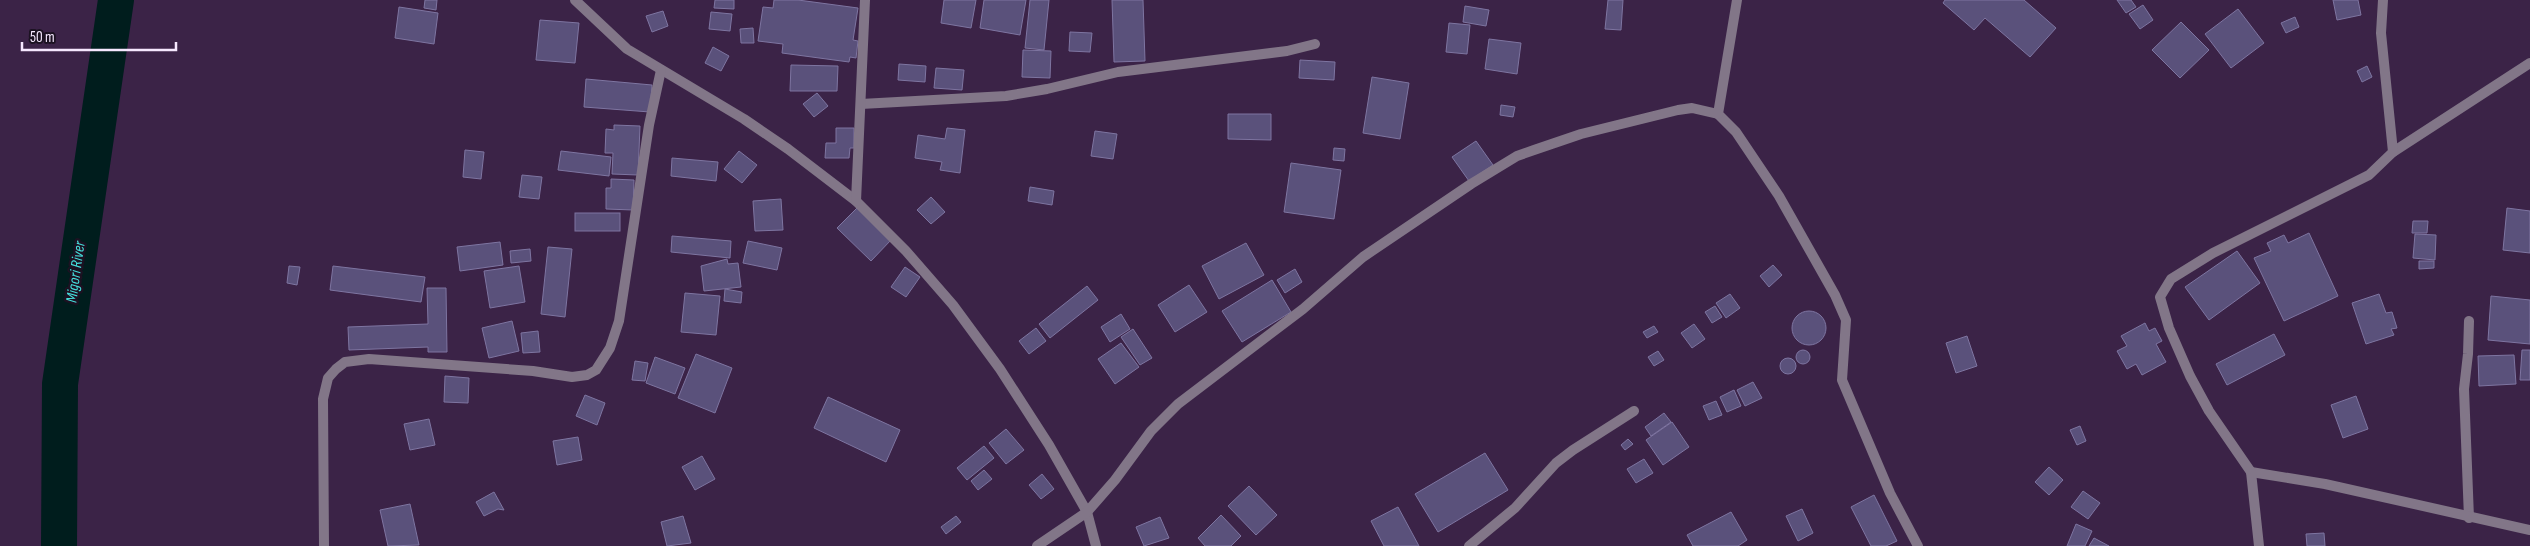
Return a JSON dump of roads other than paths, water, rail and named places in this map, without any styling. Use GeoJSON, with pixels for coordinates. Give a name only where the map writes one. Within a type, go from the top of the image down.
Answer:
{"type":"FeatureCollection","features":[{"type":"Feature","properties":{"kind":"street"},"geometry":{"type":"LineString","coordinates":[[575,0],[626,50],[744,119],[788,148],[856,201],[906,251],[953,305],[1000,369],[1049,445],[1087,512],[1096,546]]}},
{"type":"Feature","properties":{"kind":"street"},"geometry":{"type":"LineString","coordinates":[[856,201],[865,0]]}},
{"type":"Feature","properties":{"kind":"street"},"geometry":{"type":"LineString","coordinates":[[1718,114],[1737,0]]}},
{"type":"Feature","properties":{"kind":"street"},"geometry":{"type":"LineString","coordinates":[[2383,0],[2381,33],[2393,152]]}},
{"type":"Feature","properties":{"kind":"street"},"geometry":{"type":"LineString","coordinates":[[861,104],[1006,96],[1047,90],[1118,72],[1280,52],[1315,44]]}},
{"type":"Feature","properties":{"kind":"street"},"geometry":{"type":"LineString","coordinates":[[2258,546],[2251,472],[2209,411],[2190,376],[2169,328],[2160,296],[2171,279],[2213,253],[2369,175],[2393,152],[2530,63]]}},
{"type":"Feature","properties":{"kind":"street"},"geometry":{"type":"LineString","coordinates":[[324,546],[323,399],[328,378],[345,362],[369,359],[533,371],[572,377],[591,372],[604,358],[619,321],[649,125],[661,70]]}},
{"type":"Feature","properties":{"kind":"street"},"geometry":{"type":"LineString","coordinates":[[1037,546],[1087,512],[1115,480],[1151,431],[1178,404],[1303,310],[1363,258],[1471,184],[1517,156],[1581,134],[1692,108],[1718,114],[1736,132],[1779,196],[1835,294],[1846,320],[1842,380],[1859,416],[1890,493],[1918,546]]}},
{"type":"Feature","properties":{"kind":"street"},"geometry":{"type":"LineString","coordinates":[[2469,322],[2464,388],[2469,518]]}},
{"type":"Feature","properties":{"kind":"street"},"geometry":{"type":"LineString","coordinates":[[1469,546],[1515,508],[1556,463],[1634,411]]}},
{"type":"Feature","properties":{"kind":"street"},"geometry":{"type":"LineString","coordinates":[[2251,472],[2325,484],[2469,518],[2530,530]]}},
{"type":"Feature","properties":{"kind":"waterway","name":"Migori River"},"geometry":{"type":"LineString","coordinates":[[59,546],[60,384],[116,0]]}}]}
